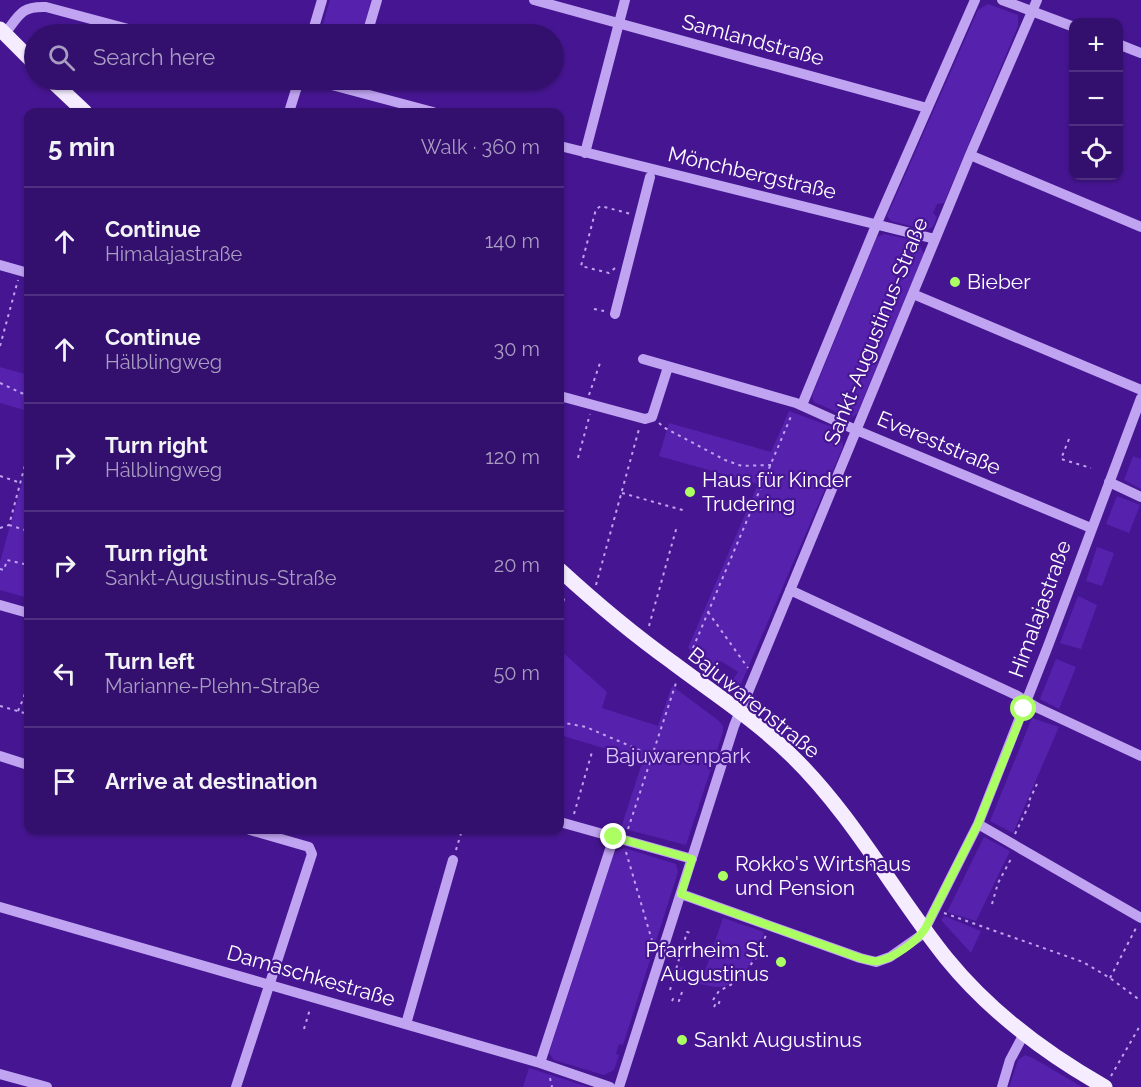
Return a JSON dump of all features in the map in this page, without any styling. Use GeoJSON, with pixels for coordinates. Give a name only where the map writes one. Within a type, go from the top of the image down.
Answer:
{"type":"FeatureCollection","features":[{"type":"Feature","properties":{"kind":"main road"},"geometry":{"type":"LineString","coordinates":[[2,32],[24,53]]}},
{"type":"Feature","properties":{"kind":"main road"},"geometry":{"type":"LineString","coordinates":[[62,90],[81,108]]}},
{"type":"Feature","properties":{"kind":"main road","name":"Bajuwarenstraße"},"geometry":{"type":"LineString","coordinates":[[564,573],[635,635],[740,712],[766,724],[831,799],[947,958],[991,1007],[1024,1035],[1064,1063],[1108,1082]]}},
{"type":"Feature","properties":{"kind":"street"},"geometry":{"type":"LineString","coordinates":[[315,24],[322,0]]}},
{"type":"Feature","properties":{"kind":"street"},"geometry":{"type":"LineString","coordinates":[[370,24],[377,0]]}},
{"type":"Feature","properties":{"kind":"street","name":"Samlandstraße"},"geometry":{"type":"LineString","coordinates":[[534,0],[927,108]]}},
{"type":"Feature","properties":{"kind":"street"},"geometry":{"type":"LineString","coordinates":[[585,153],[625,0]]}},
{"type":"Feature","properties":{"kind":"street","name":"Sankt-Augustinus-Straße"},"geometry":{"type":"LineString","coordinates":[[799,404],[975,0]]}},
{"type":"Feature","properties":{"kind":"street"},"geometry":{"type":"LineString","coordinates":[[1002,0],[1069,25]]}},
{"type":"Feature","properties":{"kind":"street","name":"Sankt-Augustinus-Straße"},"geometry":{"type":"LineString","coordinates":[[619,1087],[740,712],[970,155],[1037,0]]}},
{"type":"Feature","properties":{"kind":"street"},"geometry":{"type":"LineString","coordinates":[[2,32],[21,12],[32,7],[46,7],[110,24]]}},
{"type":"Feature","properties":{"kind":"street"},"geometry":{"type":"LineString","coordinates":[[1123,45],[1141,52]]}},
{"type":"Feature","properties":{"kind":"street"},"geometry":{"type":"LineString","coordinates":[[290,108],[296,90]]}},
{"type":"Feature","properties":{"kind":"street"},"geometry":{"type":"LineString","coordinates":[[370,90],[422,108]]}},
{"type":"Feature","properties":{"kind":"street","name":"Mönchbergstraße"},"geometry":{"type":"LineString","coordinates":[[564,147],[936,239]]}},
{"type":"Feature","properties":{"kind":"street"},"geometry":{"type":"LineString","coordinates":[[970,155],[1141,227]]}},
{"type":"Feature","properties":{"kind":"street","name":"Mönchbergstraße"},"geometry":{"type":"LineString","coordinates":[[615,314],[650,177]]}},
{"type":"Feature","properties":{"kind":"street"},"geometry":{"type":"LineString","coordinates":[[0,265],[24,272]]}},
{"type":"Feature","properties":{"kind":"street"},"geometry":{"type":"LineString","coordinates":[[913,294],[1141,390]]}},
{"type":"Feature","properties":{"kind":"street","name":"Evereststraße"},"geometry":{"type":"LineString","coordinates":[[643,359],[799,404],[1091,528]]}},
{"type":"Feature","properties":{"kind":"street"},"geometry":{"type":"LineString","coordinates":[[564,397],[645,419],[652,417],[668,367]]}},
{"type":"Feature","properties":{"kind":"street","name":"Himalajastraße"},"geometry":{"type":"LineString","coordinates":[[925,929],[978,824],[1027,702],[1141,398]]}},
{"type":"Feature","properties":{"kind":"street"},"geometry":{"type":"LineString","coordinates":[[1109,482],[1141,497]]}},
{"type":"Feature","properties":{"kind":"street"},"geometry":{"type":"LineString","coordinates":[[790,590],[1141,756]]}},
{"type":"Feature","properties":{"kind":"street"},"geometry":{"type":"LineString","coordinates":[[0,605],[24,612]]}},
{"type":"Feature","properties":{"kind":"street"},"geometry":{"type":"LineString","coordinates":[[0,756],[24,764]]}},
{"type":"Feature","properties":{"kind":"street"},"geometry":{"type":"LineString","coordinates":[[564,823],[692,859]]}},
{"type":"Feature","properties":{"kind":"street"},"geometry":{"type":"LineString","coordinates":[[978,824],[1141,918]]}},
{"type":"Feature","properties":{"kind":"street"},"geometry":{"type":"LineString","coordinates":[[236,1087],[312,854],[309,847],[264,834]]}},
{"type":"Feature","properties":{"kind":"street"},"geometry":{"type":"LineString","coordinates":[[540,1063],[619,838]]}},
{"type":"Feature","properties":{"kind":"street"},"geometry":{"type":"LineString","coordinates":[[406,1024],[453,860]]}},
{"type":"Feature","properties":{"kind":"street"},"geometry":{"type":"LineString","coordinates":[[681,894],[876,962],[890,957],[920,936],[925,929]]}},
{"type":"Feature","properties":{"kind":"street","name":"Damaschkestraße"},"geometry":{"type":"LineString","coordinates":[[0,907],[540,1063],[609,1087]]}},
{"type":"Feature","properties":{"kind":"street"},"geometry":{"type":"LineString","coordinates":[[1002,1087],[1010,1060],[1024,1035]]}},
{"type":"Feature","properties":{"kind":"street"},"geometry":{"type":"LineString","coordinates":[[0,1074],[47,1087]]}},
{"type":"Feature","properties":{"kind":"path"},"geometry":{"type":"LineString","coordinates":[[629,258],[609,273],[582,266],[596,209],[601,206],[640,216]]}},
{"type":"Feature","properties":{"kind":"path"},"geometry":{"type":"LineString","coordinates":[[0,346],[24,272]]}},
{"type":"Feature","properties":{"kind":"path"},"geometry":{"type":"LineString","coordinates":[[578,458],[600,363]]}},
{"type":"Feature","properties":{"kind":"path"},"geometry":{"type":"LineString","coordinates":[[0,383],[24,394]]}},
{"type":"Feature","properties":{"kind":"path"},"geometry":{"type":"LineString","coordinates":[[690,655],[799,404]]}},
{"type":"Feature","properties":{"kind":"path"},"geometry":{"type":"LineString","coordinates":[[652,417],[665,429],[725,460],[742,466],[771,465]]}},
{"type":"Feature","properties":{"kind":"path"},"geometry":{"type":"LineString","coordinates":[[596,585],[640,425]]}},
{"type":"Feature","properties":{"kind":"path"},"geometry":{"type":"LineString","coordinates":[[1069,439],[1061,459],[1091,468]]}},
{"type":"Feature","properties":{"kind":"path"},"geometry":{"type":"LineString","coordinates":[[9,525],[24,471]]}},
{"type":"Feature","properties":{"kind":"path"},"geometry":{"type":"LineString","coordinates":[[0,476],[21,483]]}},
{"type":"Feature","properties":{"kind":"path"},"geometry":{"type":"LineString","coordinates":[[621,493],[686,511]]}},
{"type":"Feature","properties":{"kind":"path"},"geometry":{"type":"LineString","coordinates":[[0,528],[9,525],[24,530]]}},
{"type":"Feature","properties":{"kind":"path"},"geometry":{"type":"LineString","coordinates":[[649,626],[677,526]]}},
{"type":"Feature","properties":{"kind":"path"},"geometry":{"type":"LineString","coordinates":[[0,569],[4,570],[7,560],[24,565]]}},
{"type":"Feature","properties":{"kind":"path"},"geometry":{"type":"LineString","coordinates":[[564,598],[565,594]]}},
{"type":"Feature","properties":{"kind":"path"},"geometry":{"type":"LineString","coordinates":[[708,612],[746,667],[755,673]]}},
{"type":"Feature","properties":{"kind":"path"},"geometry":{"type":"LineString","coordinates":[[661,957],[654,951],[625,850],[619,838],[676,683]]}},
{"type":"Feature","properties":{"kind":"path"},"geometry":{"type":"LineString","coordinates":[[18,711],[24,697]]}},
{"type":"Feature","properties":{"kind":"path"},"geometry":{"type":"LineString","coordinates":[[0,706],[24,713]]}},
{"type":"Feature","properties":{"kind":"path"},"geometry":{"type":"LineString","coordinates":[[564,723],[586,727],[651,755]]}},
{"type":"Feature","properties":{"kind":"path"},"geometry":{"type":"LineString","coordinates":[[571,825],[592,752]]}},
{"type":"Feature","properties":{"kind":"path"},"geometry":{"type":"LineString","coordinates":[[992,904],[1037,784]]}},
{"type":"Feature","properties":{"kind":"path"},"geometry":{"type":"LineString","coordinates":[[453,860],[461,834]]}},
{"type":"Feature","properties":{"kind":"path"},"geometry":{"type":"LineString","coordinates":[[941,912],[1083,962],[1141,1001]]}},
{"type":"Feature","properties":{"kind":"path"},"geometry":{"type":"LineString","coordinates":[[1110,978],[1141,918]]}},
{"type":"Feature","properties":{"kind":"path"},"geometry":{"type":"LineString","coordinates":[[670,990],[689,933],[682,931]]}},
{"type":"Feature","properties":{"kind":"path"},"geometry":{"type":"LineString","coordinates":[[714,1007],[718,1006],[720,1000],[713,1000],[716,995],[725,987],[736,982],[756,958],[765,935],[782,940],[785,931]]}},
{"type":"Feature","properties":{"kind":"path"},"geometry":{"type":"LineString","coordinates":[[672,1001],[673,999],[679,1001],[682,992]]}},
{"type":"Feature","properties":{"kind":"path"},"geometry":{"type":"LineString","coordinates":[[304,1029],[312,997]]}},
{"type":"Feature","properties":{"kind":"path"},"geometry":{"type":"LineString","coordinates":[[1108,1082],[1141,1024]]}},
{"type":"Feature","properties":{"kind":"green space"},"geometry":{"type":"Polygon","coordinates":[[[330,0],[371,0],[365,24],[323,24],[330,0]]]}},
{"type":"Feature","properties":{"kind":"green space"},"geometry":{"type":"Polygon","coordinates":[[[988,4],[1018,15],[1018,26],[944,203],[937,204],[933,213],[937,217],[933,227],[927,230],[891,221],[887,216],[978,10],[988,4]]]}},
{"type":"Feature","properties":{"kind":"green space"},"geometry":{"type":"Polygon","coordinates":[[[884,234],[917,241],[924,254],[857,414],[850,418],[814,402],[812,396],[877,237],[884,234]]]}},
{"type":"Feature","properties":{"kind":"green space"},"geometry":{"type":"Polygon","coordinates":[[[0,367],[24,374],[24,410],[0,403],[0,367]]]}},
{"type":"Feature","properties":{"kind":"green space"},"geometry":{"type":"Polygon","coordinates":[[[789,411],[835,428],[841,433],[843,447],[741,684],[736,684],[732,681],[738,672],[721,661],[715,668],[688,648],[758,484],[659,456],[669,423],[771,452],[789,411]]]}},
{"type":"Feature","properties":{"kind":"green space"},"geometry":{"type":"Polygon","coordinates":[[[1133,456],[1141,459],[1141,489],[1124,480],[1133,456]]]}},
{"type":"Feature","properties":{"kind":"green space"},"geometry":{"type":"Polygon","coordinates":[[[24,475],[24,597],[0,590],[0,562],[24,475]]]}},
{"type":"Feature","properties":{"kind":"green space"},"geometry":{"type":"Polygon","coordinates":[[[1117,496],[1140,505],[1129,533],[1106,524],[1117,496]]]}},
{"type":"Feature","properties":{"kind":"green space"},"geometry":{"type":"Polygon","coordinates":[[[1097,547],[1114,553],[1102,586],[1086,581],[1097,547]]]}},
{"type":"Feature","properties":{"kind":"green space"},"geometry":{"type":"Polygon","coordinates":[[[1078,596],[1097,605],[1081,649],[1060,643],[1078,596]]]}},
{"type":"Feature","properties":{"kind":"green space","name":"Bajuwarenpark"},"geometry":{"type":"Polygon","coordinates":[[[564,654],[607,692],[602,708],[658,726],[672,686],[723,726],[686,845],[621,828],[643,760],[564,736],[564,654]]]}},
{"type":"Feature","properties":{"kind":"green space"},"geometry":{"type":"Polygon","coordinates":[[[1056,659],[1076,667],[1059,709],[1040,699],[1056,659]]]}},
{"type":"Feature","properties":{"kind":"green space"},"geometry":{"type":"Polygon","coordinates":[[[1032,718],[1059,727],[1013,833],[990,821],[1032,718]]]}},
{"type":"Feature","properties":{"kind":"green space"},"geometry":{"type":"Polygon","coordinates":[[[984,837],[1010,851],[976,921],[947,912],[984,837]]]}},
{"type":"Feature","properties":{"kind":"green space"},"geometry":{"type":"Polygon","coordinates":[[[624,848],[676,864],[678,872],[623,1045],[619,1044],[616,1054],[619,1055],[614,1070],[604,1075],[554,1060],[549,1053],[614,852],[624,848]]]}},
{"type":"Feature","properties":{"kind":"green space"},"geometry":{"type":"Polygon","coordinates":[[[944,916],[981,931],[971,953],[941,920],[944,916]]]}},
{"type":"Feature","properties":{"kind":"green space"},"geometry":{"type":"Polygon","coordinates":[[[723,918],[764,932],[749,966],[735,981],[719,987],[703,985],[678,977],[681,967],[704,974],[723,918]]]}},
{"type":"Feature","properties":{"kind":"green space"},"geometry":{"type":"Polygon","coordinates":[[[1025,1055],[1082,1087],[1009,1087],[1018,1060],[1025,1055]]]}},
{"type":"Feature","properties":{"kind":"green space"},"geometry":{"type":"Polygon","coordinates":[[[529,1068],[588,1087],[523,1087],[529,1068]]]}},
{"type":"Feature","properties":{"kind":"place","name":"Bieber"},"geometry":{"type":"Point","coordinates":[955,282]}},
{"type":"Feature","properties":{"kind":"place","name":"Haus für Kinder Trudering"},"geometry":{"type":"Point","coordinates":[690,492]}},
{"type":"Feature","properties":{"kind":"place","name":"Rokko's Wirtshaus und Pension"},"geometry":{"type":"Point","coordinates":[723,876]}},
{"type":"Feature","properties":{"kind":"place","name":"Pfarrheim St. Augustinus"},"geometry":{"type":"Point","coordinates":[781,962]}},
{"type":"Feature","properties":{"kind":"place","name":"Sankt Augustinus"},"geometry":{"type":"Point","coordinates":[682,1040]}},
{"type":"Feature","properties":{"kind":"route"},"geometry":{"type":"LineString","coordinates":[[614,837],[692,859],[681,894],[876,962],[890,957],[920,936],[925,929],[978,824],[1024,709]]}}]}
